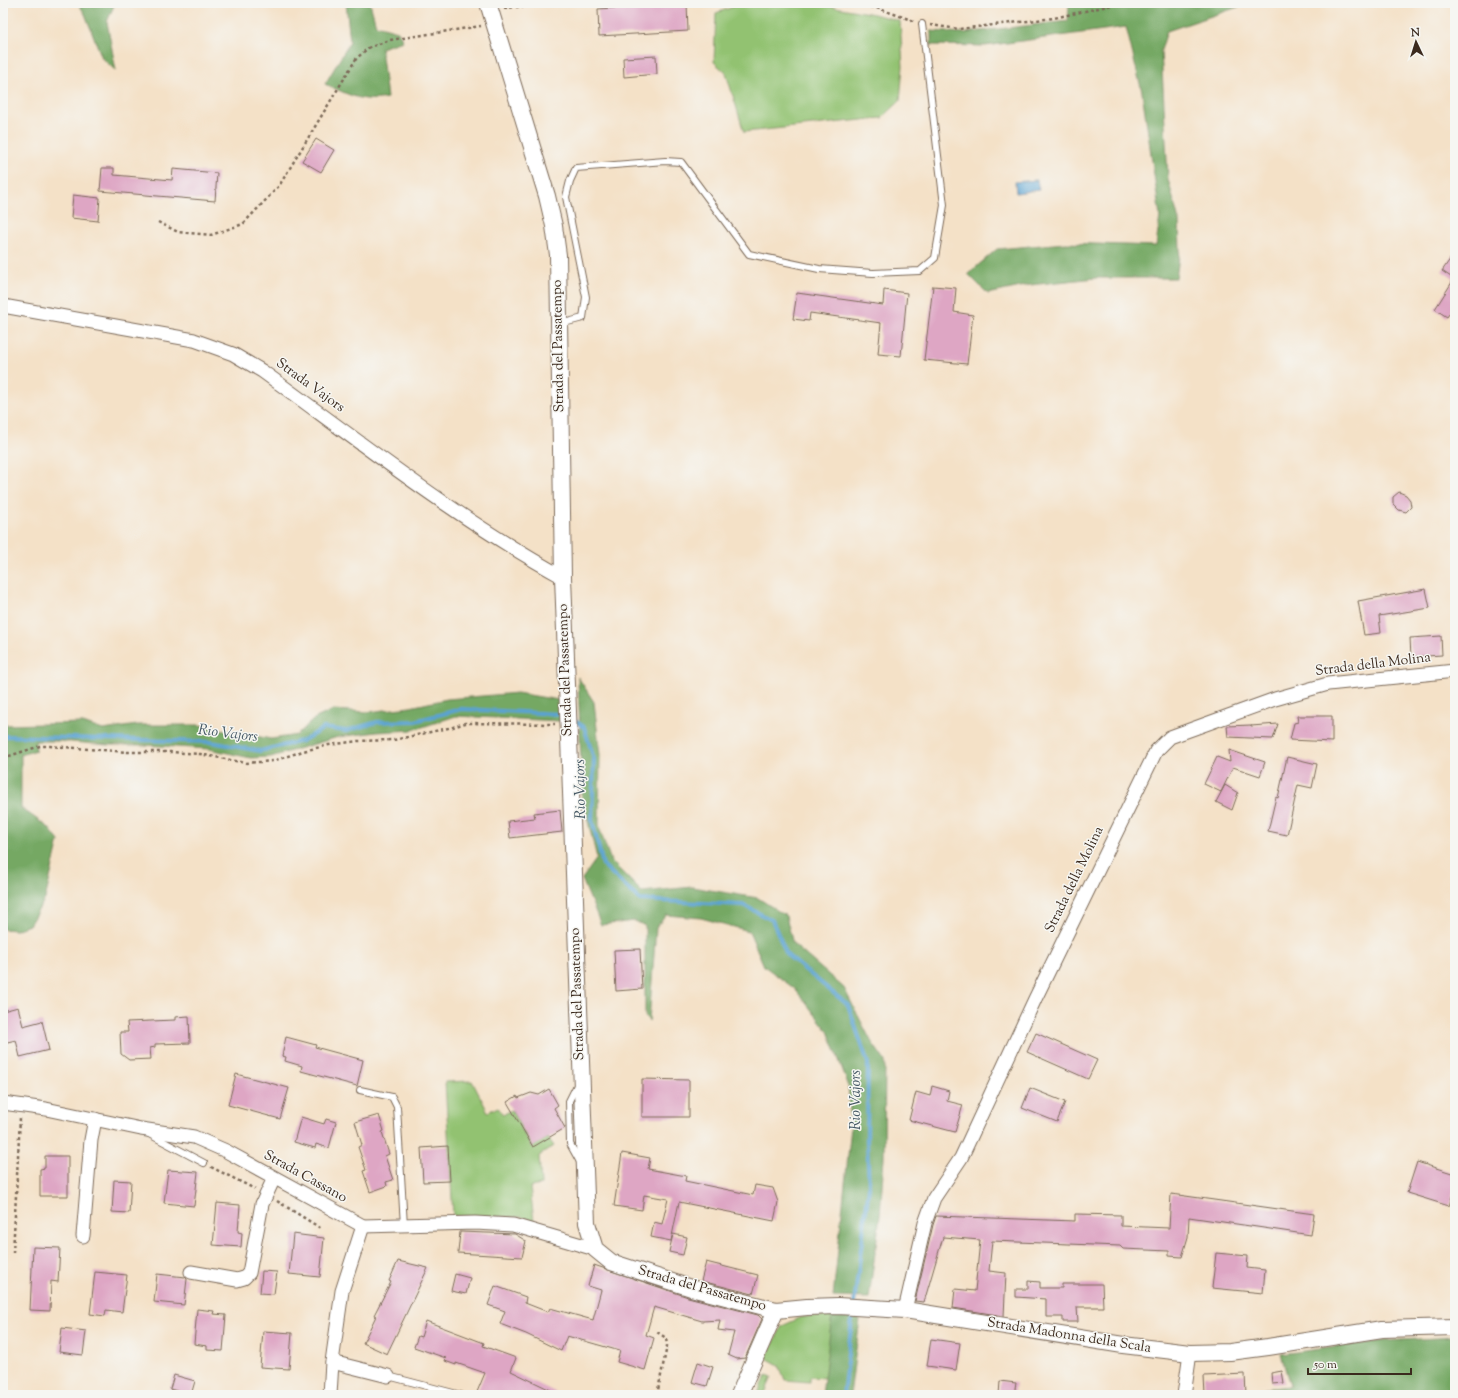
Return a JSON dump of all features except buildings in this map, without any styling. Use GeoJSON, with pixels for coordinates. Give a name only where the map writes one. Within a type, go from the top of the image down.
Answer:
{"type":"FeatureCollection","features":[{"type":"Feature","properties":{"kind":"street","name":"Strada del Passatempo"},"geometry":{"type":"LineString","coordinates":[[491,12],[547,196],[554,226],[558,254],[563,577],[587,1223],[595,1249],[611,1262],[691,1288],[776,1310]]}},
{"type":"Feature","properties":{"kind":"street","name":"Strada Vajors"},"geometry":{"type":"LineString","coordinates":[[3,306],[194,340],[233,354],[262,371],[446,504],[525,556],[563,577]]}},
{"type":"Feature","properties":{"kind":"street","name":"Strada della Molina"},"geometry":{"type":"LineString","coordinates":[[905,1310],[925,1223],[934,1198],[961,1158],[1035,999],[1156,751],[1170,737],[1275,699],[1328,684],[1455,671]]}},
{"type":"Feature","properties":{"kind":"street","name":"Strada Cassano"},"geometry":{"type":"LineString","coordinates":[[3,1103],[46,1109],[141,1129],[194,1137],[226,1151],[363,1226],[475,1223],[513,1225],[595,1249]]}},
{"type":"Feature","properties":{"kind":"street"},"geometry":{"type":"LineString","coordinates":[[83,1236],[91,1140],[95,1119]]}},
{"type":"Feature","properties":{"kind":"street"},"geometry":{"type":"LineString","coordinates":[[192,1272],[236,1280],[244,1278],[249,1273],[262,1204],[274,1178]]}},
{"type":"Feature","properties":{"kind":"street"},"geometry":{"type":"LineString","coordinates":[[330,1395],[332,1362],[342,1291],[363,1226]]}},
{"type":"Feature","properties":{"kind":"street","name":"Strada Madonna della Scala"},"geometry":{"type":"LineString","coordinates":[[776,1310],[838,1306],[905,1310],[1123,1345],[1190,1353],[1230,1352],[1268,1348],[1382,1329],[1455,1327]]}},
{"type":"Feature","properties":{"kind":"street"},"geometry":{"type":"LineString","coordinates":[[739,1395],[776,1310]]}},
{"type":"Feature","properties":{"kind":"street"},"geometry":{"type":"LineString","coordinates":[[1184,1395],[1190,1353]]}},
{"type":"Feature","properties":{"kind":"street"},"geometry":{"type":"LineString","coordinates":[[332,1362],[388,1376]]}},
{"type":"Feature","properties":{"kind":"lane"},"geometry":{"type":"LineString","coordinates":[[559,324],[583,318],[586,297],[566,197],[570,181],[576,168],[665,161],[681,162],[750,254],[819,269],[873,273],[920,272],[935,258],[944,205],[922,24]]}},
{"type":"Feature","properties":{"kind":"lane"},"geometry":{"type":"LineString","coordinates":[[360,1090],[392,1097],[397,1107],[404,1226]]}},
{"type":"Feature","properties":{"kind":"lane"},"geometry":{"type":"LineString","coordinates":[[141,1129],[204,1163]]}},
{"type":"Feature","properties":{"kind":"lane"},"geometry":{"type":"LineString","coordinates":[[388,1376],[461,1395]]}},
{"type":"Feature","properties":{"kind":"path"},"geometry":{"type":"LineString","coordinates":[[158,222],[178,232],[211,235],[243,224],[279,186],[356,59],[368,48],[390,40],[491,12],[562,3]]}},
{"type":"Feature","properties":{"kind":"path"},"geometry":{"type":"LineString","coordinates":[[853,3],[877,8],[922,24],[959,29],[1054,18],[1121,3]]}},
{"type":"Feature","properties":{"kind":"path"},"geometry":{"type":"LineString","coordinates":[[3,758],[40,746],[50,746],[127,752],[200,754],[246,763],[273,761],[303,751],[329,745],[358,741],[394,740],[465,723],[547,724],[568,718]]}},
{"type":"Feature","properties":{"kind":"path"},"geometry":{"type":"LineString","coordinates":[[13,1253],[20,1106]]}},
{"type":"Feature","properties":{"kind":"path"},"geometry":{"type":"LineString","coordinates":[[657,1332],[666,1338],[667,1346],[657,1395]]}},
{"type":"Feature","properties":{"kind":"green space"},"geometry":{"type":"Polygon","coordinates":[[[78,3],[115,3],[107,22],[116,71],[102,58],[85,14],[78,3]]]}},
{"type":"Feature","properties":{"kind":"green space"},"geometry":{"type":"Polygon","coordinates":[[[346,3],[370,3],[376,25],[398,31],[403,41],[381,48],[387,98],[370,99],[355,97],[325,84],[350,42],[346,3]]]}},
{"type":"Feature","properties":{"kind":"green space"},"geometry":{"type":"Polygon","coordinates":[[[744,3],[813,3],[874,14],[900,21],[903,66],[900,101],[882,118],[744,132],[726,73],[714,62],[716,13],[744,3]]]}},
{"type":"Feature","properties":{"kind":"green space"},"geometry":{"type":"Polygon","coordinates":[[[1069,3],[1250,3],[1167,31],[1161,50],[1168,179],[1179,221],[1180,250],[1176,278],[1096,278],[1030,285],[988,294],[968,274],[997,249],[1065,243],[1156,246],[1160,216],[1142,92],[1126,27],[985,46],[931,45],[931,31],[964,33],[1068,21],[1069,3]]]}},
{"type":"Feature","properties":{"kind":"green space"},"geometry":{"type":"Polygon","coordinates":[[[578,677],[594,702],[600,755],[599,827],[611,861],[642,892],[692,887],[758,898],[786,916],[793,944],[844,988],[871,1041],[885,1061],[884,1157],[880,1216],[869,1298],[833,1297],[851,1127],[848,1084],[828,1031],[795,989],[764,966],[749,931],[701,918],[666,915],[656,928],[649,1021],[645,1016],[645,926],[635,921],[601,925],[582,879],[597,858],[582,797],[578,677]]]}},
{"type":"Feature","properties":{"kind":"green space"},"geometry":{"type":"Polygon","coordinates":[[[517,693],[559,700],[560,721],[456,716],[413,730],[377,732],[338,737],[271,757],[251,758],[209,749],[35,741],[36,750],[21,755],[21,808],[48,827],[59,841],[45,899],[29,925],[16,930],[3,929],[3,725],[83,723],[103,730],[137,725],[199,725],[271,739],[297,735],[314,719],[333,710],[368,712],[410,707],[447,699],[517,693]]]}},
{"type":"Feature","properties":{"kind":"green space"},"geometry":{"type":"Polygon","coordinates":[[[472,1081],[488,1112],[498,1107],[503,1115],[511,1110],[532,1147],[548,1138],[554,1146],[539,1156],[541,1185],[530,1187],[534,1221],[522,1217],[453,1216],[445,1082],[472,1081]]]}},
{"type":"Feature","properties":{"kind":"green space"},"geometry":{"type":"Polygon","coordinates":[[[832,1316],[825,1378],[810,1377],[810,1382],[785,1380],[779,1365],[766,1358],[782,1326],[802,1317],[832,1316]]]}},
{"type":"Feature","properties":{"kind":"green space"},"geometry":{"type":"Polygon","coordinates":[[[832,1316],[860,1319],[850,1395],[822,1395],[832,1316]]]}},
{"type":"Feature","properties":{"kind":"green space"},"geometry":{"type":"Polygon","coordinates":[[[1455,1337],[1455,1395],[1253,1395],[1253,1390],[1290,1386],[1281,1354],[1383,1341],[1455,1337]]]}},
{"type":"Feature","properties":{"kind":"green space"},"geometry":{"type":"Polygon","coordinates":[[[767,1375],[772,1377],[764,1395],[757,1395],[767,1375]]]}},
{"type":"Feature","properties":{"kind":"water"},"geometry":{"type":"Polygon","coordinates":[[[1037,180],[1039,190],[1016,193],[1015,182],[1037,180]]]}},
{"type":"Feature","properties":{"kind":"waterway","name":"Rio Vajors"},"geometry":{"type":"LineString","coordinates":[[3,736],[211,742],[260,751],[302,741],[324,728],[346,731],[377,722],[415,721],[461,709],[558,714],[565,717]]}},
{"type":"Feature","properties":{"kind":"waterway","name":"Rio Vajors"},"geometry":{"type":"LineString","coordinates":[[572,719],[584,727],[594,759],[592,820],[603,865],[640,900],[743,905],[772,920],[787,955],[848,1005],[868,1063],[867,1141],[869,1187],[854,1304]]}},
{"type":"Feature","properties":{"kind":"waterway","name":"Rio Vajors"},"geometry":{"type":"LineString","coordinates":[[843,1395],[853,1311]]}}]}
